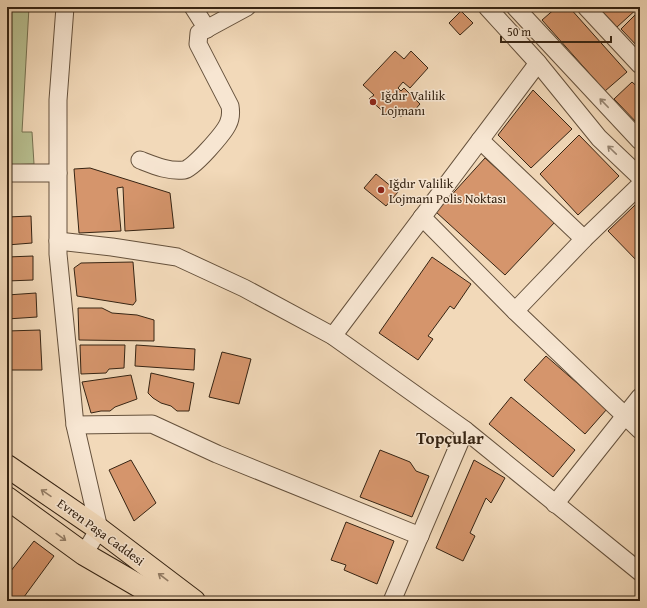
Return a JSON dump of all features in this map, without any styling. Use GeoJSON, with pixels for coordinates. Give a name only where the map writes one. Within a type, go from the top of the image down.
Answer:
{"type":"FeatureCollection","features":[{"type":"Feature","properties":{"kind":"highway","name":"Evren Paşa Caddesi"},"geometry":{"type":"LineString","coordinates":[[7,466],[99,528],[194,601]]}},
{"type":"Feature","properties":{"kind":"highway","name":"Evren Paşa Caddesi"},"geometry":{"type":"LineString","coordinates":[[7,498],[84,554],[146,590],[160,601]]}},
{"type":"Feature","properties":{"kind":"street"},"geometry":{"type":"LineString","coordinates":[[65,7],[58,100],[58,254],[75,424],[99,528],[84,554]]}},
{"type":"Feature","properties":{"kind":"street"},"geometry":{"type":"LineString","coordinates":[[193,7],[207,29]]}},
{"type":"Feature","properties":{"kind":"street"},"geometry":{"type":"LineString","coordinates":[[140,160],[154,166],[176,171],[186,170],[196,162],[226,128],[231,116],[230,106],[198,44],[199,33],[246,7]]}},
{"type":"Feature","properties":{"kind":"street"},"geometry":{"type":"LineString","coordinates":[[515,7],[640,141]]}},
{"type":"Feature","properties":{"kind":"street"},"geometry":{"type":"LineString","coordinates":[[586,7],[640,64]]}},
{"type":"Feature","properties":{"kind":"street"},"geometry":{"type":"LineString","coordinates":[[494,9],[599,138],[640,177]]}},
{"type":"Feature","properties":{"kind":"street"},"geometry":{"type":"LineString","coordinates":[[333,336],[538,63]]}},
{"type":"Feature","properties":{"kind":"street"},"geometry":{"type":"LineString","coordinates":[[480,140],[584,239]]}},
{"type":"Feature","properties":{"kind":"street"},"geometry":{"type":"LineString","coordinates":[[7,173],[58,174]]}},
{"type":"Feature","properties":{"kind":"street"},"geometry":{"type":"LineString","coordinates":[[515,311],[584,239],[640,185]]}},
{"type":"Feature","properties":{"kind":"street"},"geometry":{"type":"LineString","coordinates":[[422,217],[515,311],[640,430]]}},
{"type":"Feature","properties":{"kind":"street"},"geometry":{"type":"LineString","coordinates":[[58,240],[177,257],[244,288],[333,336],[465,430],[640,572]]}},
{"type":"Feature","properties":{"kind":"street"},"geometry":{"type":"LineString","coordinates":[[555,504],[640,397]]}},
{"type":"Feature","properties":{"kind":"street"},"geometry":{"type":"LineString","coordinates":[[75,424],[152,424],[217,454],[420,536]]}},
{"type":"Feature","properties":{"kind":"street"},"geometry":{"type":"LineString","coordinates":[[397,600],[420,536],[465,430]]}},
{"type":"Feature","properties":{"kind":"green space"},"geometry":{"type":"Polygon","coordinates":[[[7,7],[29,7],[22,132],[32,132],[34,164],[7,165],[7,7]]]}},
{"type":"Feature","properties":{"kind":"building"},"geometry":{"type":"Polygon","coordinates":[[[557,7],[569,7],[627,72],[605,91],[542,20],[557,7]]]}},
{"type":"Feature","properties":{"kind":"building"},"geometry":{"type":"Polygon","coordinates":[[[598,7],[639,7],[617,27],[598,7]]]}},
{"type":"Feature","properties":{"kind":"building"},"geometry":{"type":"Polygon","coordinates":[[[461,11],[473,23],[460,35],[449,23],[461,11]]]}},
{"type":"Feature","properties":{"kind":"building"},"geometry":{"type":"Polygon","coordinates":[[[638,12],[640,14],[640,49],[621,29],[638,12]]]}},
{"type":"Feature","properties":{"kind":"building","name":"Iğdır Valilik Lojmanı"},"geometry":{"type":"Polygon","coordinates":[[[395,51],[404,59],[411,51],[428,68],[410,88],[403,82],[398,88],[401,91],[404,88],[420,104],[412,113],[408,110],[401,117],[393,110],[388,116],[369,99],[374,95],[363,85],[395,51]]]}},
{"type":"Feature","properties":{"kind":"building"},"geometry":{"type":"Polygon","coordinates":[[[632,82],[640,89],[640,126],[614,99],[632,82]]]}},
{"type":"Feature","properties":{"kind":"building"},"geometry":{"type":"Polygon","coordinates":[[[533,90],[572,129],[531,168],[498,135],[533,90]]]}},
{"type":"Feature","properties":{"kind":"building"},"geometry":{"type":"Polygon","coordinates":[[[579,135],[619,176],[578,215],[540,174],[579,135]]]}},
{"type":"Feature","properties":{"kind":"building"},"geometry":{"type":"Polygon","coordinates":[[[485,158],[555,222],[505,275],[436,212],[485,158]]]}},
{"type":"Feature","properties":{"kind":"building"},"geometry":{"type":"Polygon","coordinates":[[[90,168],[170,193],[174,228],[125,231],[123,187],[117,188],[121,231],[79,233],[74,169],[90,168]]]}},
{"type":"Feature","properties":{"kind":"building","name":"Iğdır Valilik Lojmanı Polis Noktası"},"geometry":{"type":"Polygon","coordinates":[[[376,174],[398,192],[386,206],[364,188],[376,174]]]}},
{"type":"Feature","properties":{"kind":"building"},"geometry":{"type":"Polygon","coordinates":[[[635,205],[640,210],[640,264],[608,231],[635,205]]]}},
{"type":"Feature","properties":{"kind":"building"},"geometry":{"type":"Polygon","coordinates":[[[31,216],[32,243],[7,245],[7,217],[31,216]]]}},
{"type":"Feature","properties":{"kind":"building"},"geometry":{"type":"Polygon","coordinates":[[[33,256],[33,280],[7,281],[7,257],[33,256]]]}},
{"type":"Feature","properties":{"kind":"building"},"geometry":{"type":"Polygon","coordinates":[[[432,257],[471,284],[454,309],[450,306],[428,336],[433,339],[418,360],[379,333],[432,257]]]}},
{"type":"Feature","properties":{"kind":"building"},"geometry":{"type":"Polygon","coordinates":[[[133,262],[136,301],[133,305],[77,296],[74,268],[81,263],[133,262]]]}},
{"type":"Feature","properties":{"kind":"building"},"geometry":{"type":"Polygon","coordinates":[[[36,293],[37,317],[7,319],[7,295],[36,293]]]}},
{"type":"Feature","properties":{"kind":"building"},"geometry":{"type":"Polygon","coordinates":[[[78,308],[102,308],[112,313],[137,315],[154,320],[154,341],[79,340],[78,308]]]}},
{"type":"Feature","properties":{"kind":"building"},"geometry":{"type":"Polygon","coordinates":[[[40,330],[42,370],[7,370],[7,331],[40,330]]]}},
{"type":"Feature","properties":{"kind":"building"},"geometry":{"type":"Polygon","coordinates":[[[80,345],[125,345],[124,368],[109,369],[106,373],[81,374],[80,345]]]}},
{"type":"Feature","properties":{"kind":"building"},"geometry":{"type":"Polygon","coordinates":[[[136,345],[195,349],[194,370],[135,366],[136,345]]]}},
{"type":"Feature","properties":{"kind":"building"},"geometry":{"type":"Polygon","coordinates":[[[222,352],[251,359],[239,404],[209,397],[222,352]]]}},
{"type":"Feature","properties":{"kind":"building"},"geometry":{"type":"Polygon","coordinates":[[[546,356],[607,409],[585,434],[524,380],[546,356]]]}},
{"type":"Feature","properties":{"kind":"building"},"geometry":{"type":"Polygon","coordinates":[[[151,373],[194,383],[189,411],[177,411],[171,406],[161,403],[148,393],[151,373]]]}},
{"type":"Feature","properties":{"kind":"building"},"geometry":{"type":"Polygon","coordinates":[[[131,375],[137,399],[115,407],[110,411],[91,413],[82,382],[131,375]]]}},
{"type":"Feature","properties":{"kind":"building"},"geometry":{"type":"Polygon","coordinates":[[[511,397],[575,450],[553,477],[489,424],[511,397]]]}},
{"type":"Feature","properties":{"kind":"building"},"geometry":{"type":"Polygon","coordinates":[[[380,450],[410,462],[416,471],[429,476],[412,517],[360,497],[380,450]]]}},
{"type":"Feature","properties":{"kind":"building"},"geometry":{"type":"Polygon","coordinates":[[[131,460],[156,503],[134,521],[109,470],[131,460]]]}},
{"type":"Feature","properties":{"kind":"building"},"geometry":{"type":"Polygon","coordinates":[[[474,460],[505,478],[491,503],[486,498],[470,533],[475,536],[463,561],[436,548],[474,460]]]}},
{"type":"Feature","properties":{"kind":"building"},"geometry":{"type":"Polygon","coordinates":[[[346,522],[394,541],[377,584],[344,570],[346,565],[331,560],[346,522]]]}},
{"type":"Feature","properties":{"kind":"building"},"geometry":{"type":"Polygon","coordinates":[[[34,541],[54,556],[21,601],[18,601],[7,593],[7,576],[34,541]]]}},
{"type":"Feature","properties":{"kind":"place","name":"Iğdır Valilik Lojmanı"},"geometry":{"type":"Point","coordinates":[373,102]}},
{"type":"Feature","properties":{"kind":"place","name":"Iğdır Valilik Lojmanı Polis Noktası"},"geometry":{"type":"Point","coordinates":[381,190]}},
{"type":"Feature","properties":{"kind":"district","name":"Topçular"},"geometry":{"type":"Point","coordinates":[450,437]}}]}
